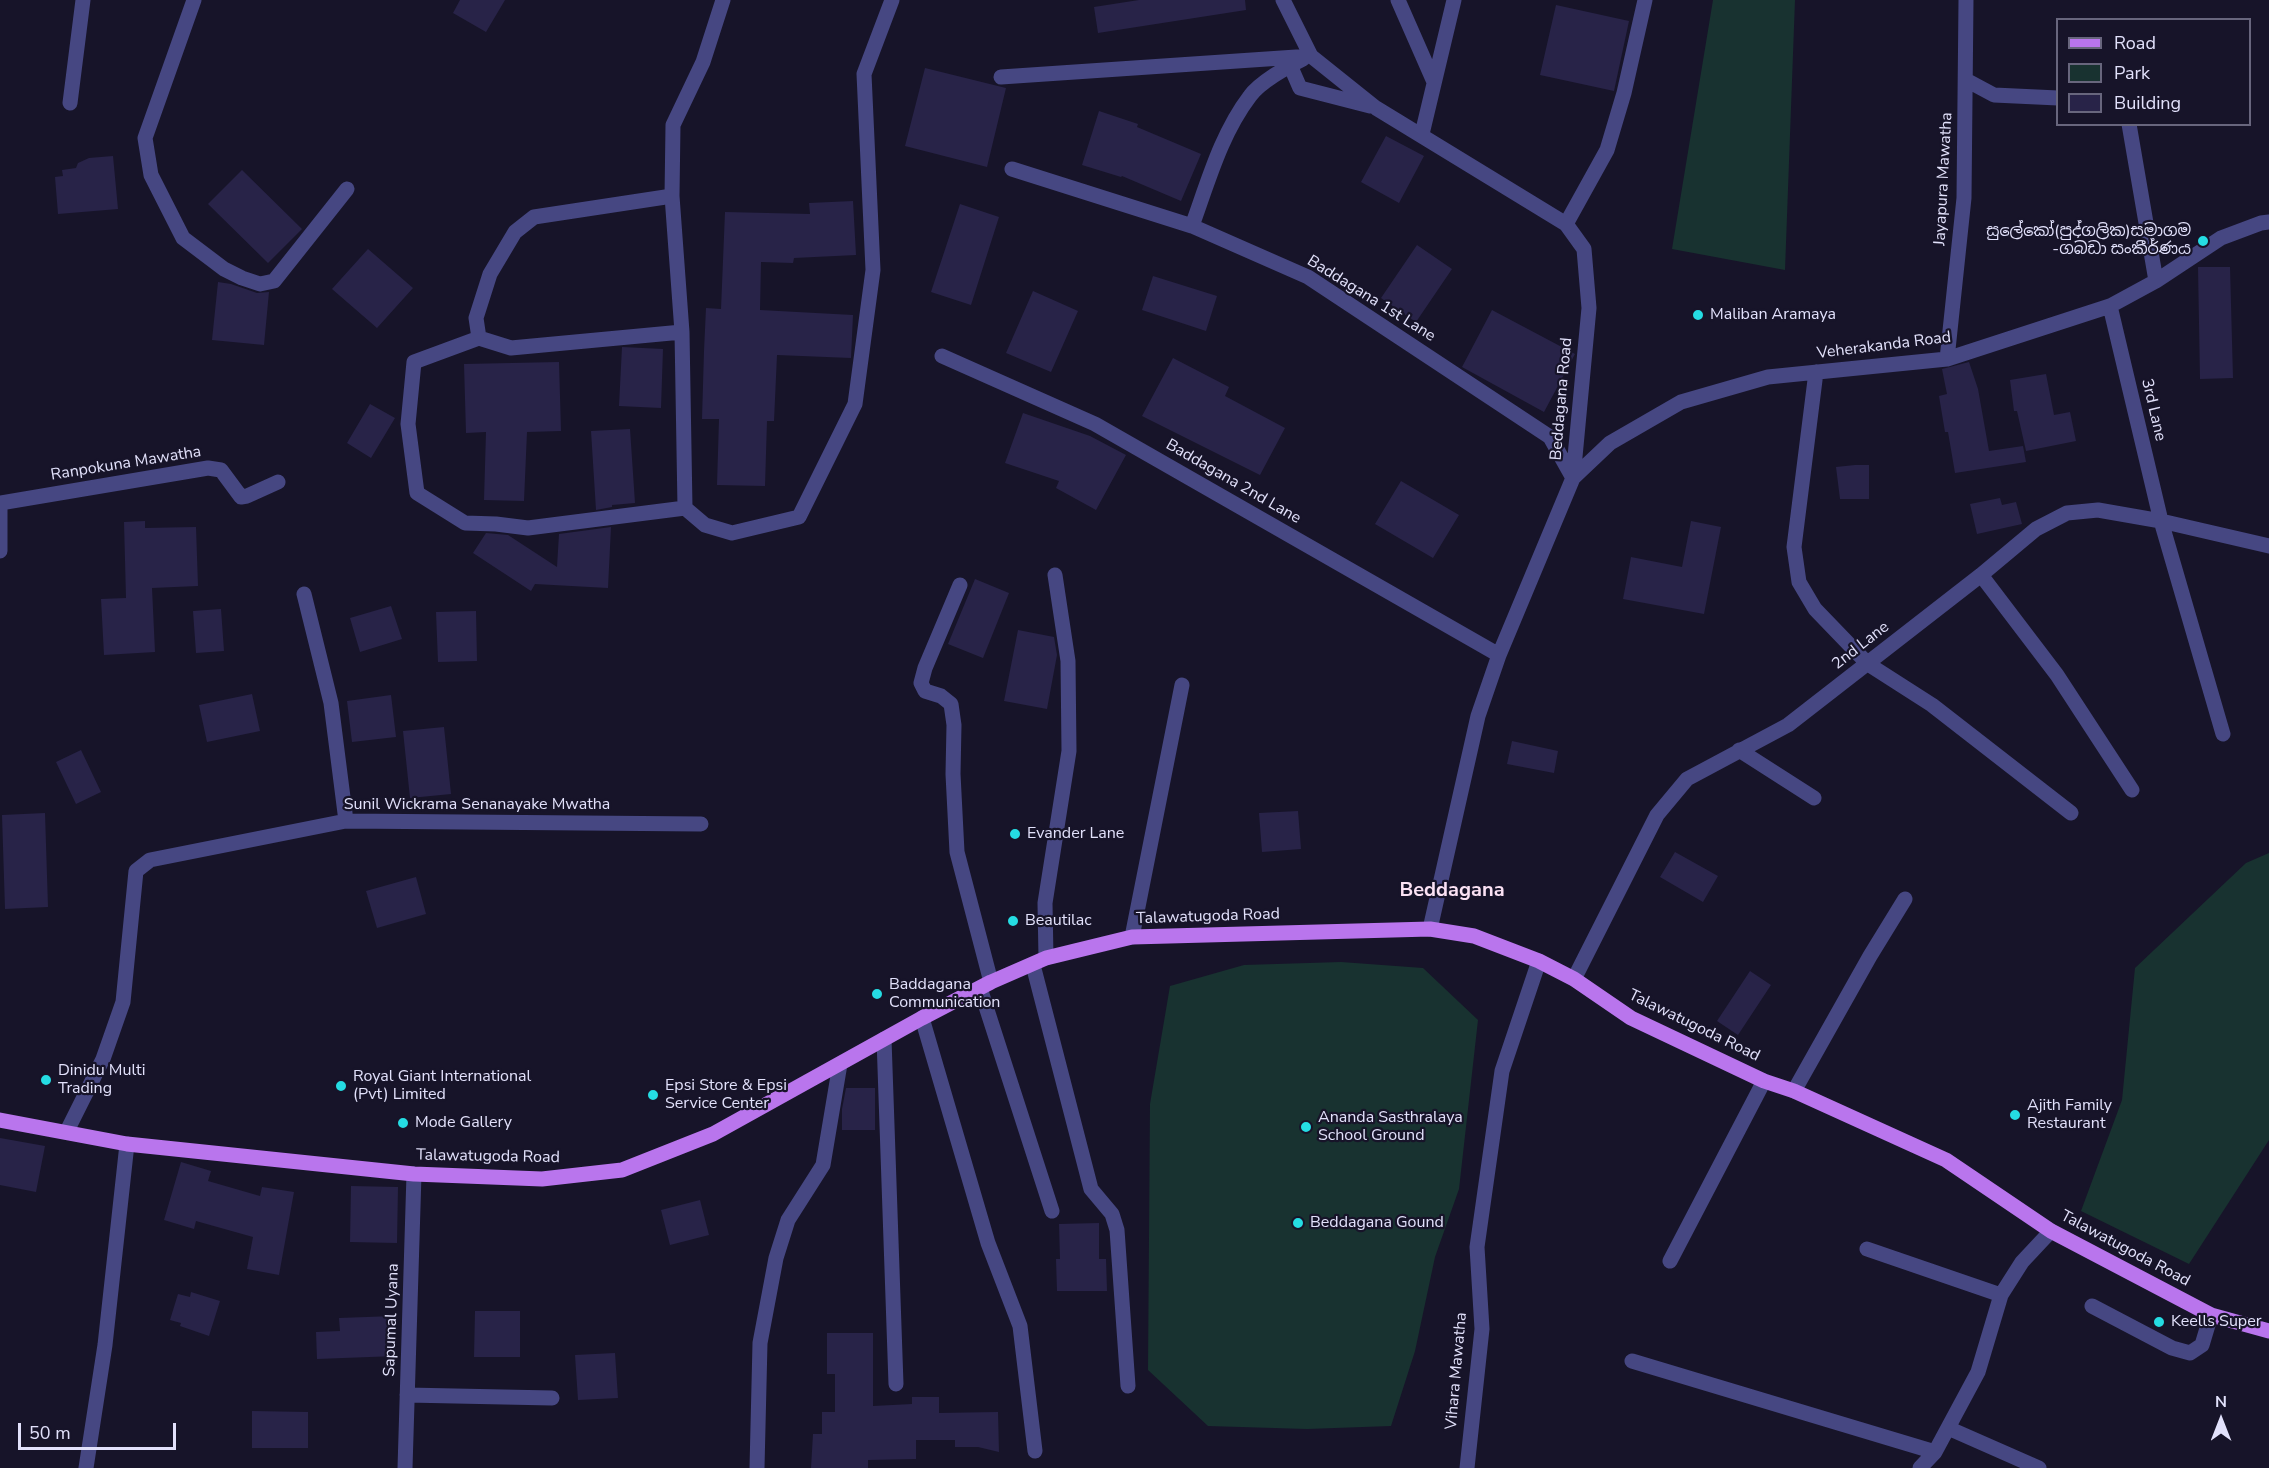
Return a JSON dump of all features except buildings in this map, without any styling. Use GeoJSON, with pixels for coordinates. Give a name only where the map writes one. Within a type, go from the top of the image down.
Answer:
{"type":"FeatureCollection","features":[{"type":"Feature","properties":{"kind":"main road","name":"Talawatugoda Road"},"geometry":{"type":"LineString","coordinates":[[0,1120],[127,1144],[414,1174],[542,1179],[622,1170],[713,1134],[922,1018],[985,985],[1039,962],[1132,937],[1430,929],[1474,936],[1539,961],[1574,979],[1631,1018],[1764,1081],[1794,1091],[1946,1160],[2051,1231],[2211,1315],[2269,1331]]}},
{"type":"Feature","properties":{"kind":"street"},"geometry":{"type":"LineString","coordinates":[[70,103],[83,0]]}},
{"type":"Feature","properties":{"kind":"street"},"geometry":{"type":"LineString","coordinates":[[194,0],[145,138],[151,175],[183,238],[224,269],[242,278],[260,284],[274,281],[347,189]]}},
{"type":"Feature","properties":{"kind":"street"},"geometry":{"type":"LineString","coordinates":[[723,0],[703,63],[673,125],[672,196],[682,332],[686,508],[705,525],[732,533],[799,518],[855,404],[873,270],[864,74],[892,0]]}},
{"type":"Feature","properties":{"kind":"street","name":"Beddagana Road"},"geometry":{"type":"LineString","coordinates":[[1283,0],[1311,56],[1376,108],[1566,224],[1584,249],[1589,308],[1573,478],[1499,655],[1478,716],[1430,929]]}},
{"type":"Feature","properties":{"kind":"street"},"geometry":{"type":"LineString","coordinates":[[1398,0],[1434,82]]}},
{"type":"Feature","properties":{"kind":"street"},"geometry":{"type":"LineString","coordinates":[[1422,135],[1454,0]]}},
{"type":"Feature","properties":{"kind":"street"},"geometry":{"type":"LineString","coordinates":[[1566,224],[1607,150],[1624,93],[1645,0]]}},
{"type":"Feature","properties":{"kind":"street","name":"Jayapura Mawatha"},"geometry":{"type":"LineString","coordinates":[[1947,359],[1964,198],[1966,0]]}},
{"type":"Feature","properties":{"kind":"street"},"geometry":{"type":"LineString","coordinates":[[1192,226],[1225,136],[1251,94],[1290,65],[1311,56]]}},
{"type":"Feature","properties":{"kind":"street"},"geometry":{"type":"LineString","coordinates":[[1001,77],[1311,56]]}},
{"type":"Feature","properties":{"kind":"street"},"geometry":{"type":"LineString","coordinates":[[1290,65],[1300,88],[1376,108]]}},
{"type":"Feature","properties":{"kind":"street"},"geometry":{"type":"LineString","coordinates":[[1966,80],[1994,95],[2056,98]]}},
{"type":"Feature","properties":{"kind":"street"},"geometry":{"type":"LineString","coordinates":[[2128,126],[2156,280]]}},
{"type":"Feature","properties":{"kind":"street","name":"Baddagana 1st Lane"},"geometry":{"type":"LineString","coordinates":[[1012,169],[1192,226],[1308,277],[1550,437],[1573,478]]}},
{"type":"Feature","properties":{"kind":"street"},"geometry":{"type":"LineString","coordinates":[[479,338],[476,318],[490,274],[515,232],[534,217],[672,196]]}},
{"type":"Feature","properties":{"kind":"street","name":"Veherakanda Road"},"geometry":{"type":"LineString","coordinates":[[1573,478],[1610,443],[1681,402],[1768,377],[1947,359],[2110,306],[2156,280],[2221,238],[2269,222]]}},
{"type":"Feature","properties":{"kind":"street","name":"3rd Lane"},"geometry":{"type":"LineString","coordinates":[[2110,306],[2161,521],[2223,734]]}},
{"type":"Feature","properties":{"kind":"street"},"geometry":{"type":"LineString","coordinates":[[682,332],[511,348],[479,338],[414,362],[408,424],[417,493],[465,523],[528,528],[686,508]]}},
{"type":"Feature","properties":{"kind":"street","name":"Baddagana 2nd Lane"},"geometry":{"type":"LineString","coordinates":[[942,356],[1095,424],[1499,655]]}},
{"type":"Feature","properties":{"kind":"street"},"geometry":{"type":"LineString","coordinates":[[1816,372],[1794,547],[1799,582],[1815,609],[1868,664],[1932,705],[2071,813]]}},
{"type":"Feature","properties":{"kind":"street","name":"Ranpokuna Mawatha"},"geometry":{"type":"LineString","coordinates":[[0,503],[208,468],[221,470],[241,496],[247,496],[278,482]]}},
{"type":"Feature","properties":{"kind":"street"},"geometry":{"type":"LineString","coordinates":[[0,503],[0,551]]}},
{"type":"Feature","properties":{"kind":"street","name":"2nd Lane"},"geometry":{"type":"LineString","coordinates":[[1574,979],[1657,814],[1687,778],[1788,725],[1981,575],[2036,529],[2067,513],[2098,510],[2161,521],[2269,546]]}},
{"type":"Feature","properties":{"kind":"street"},"geometry":{"type":"LineString","coordinates":[[1055,575],[1068,661],[1069,751],[1045,903],[1039,962],[1091,1189],[1112,1214],[1118,1230],[1128,1386]]}},
{"type":"Feature","properties":{"kind":"street"},"geometry":{"type":"LineString","coordinates":[[1981,575],[2057,675],[2132,790]]}},
{"type":"Feature","properties":{"kind":"street"},"geometry":{"type":"LineString","coordinates":[[960,585],[925,668],[921,683],[925,692],[942,696],[951,704],[954,725],[953,774],[957,852],[985,985],[1052,1211]]}},
{"type":"Feature","properties":{"kind":"street"},"geometry":{"type":"LineString","coordinates":[[304,594],[331,703],[346,822]]}},
{"type":"Feature","properties":{"kind":"street"},"geometry":{"type":"LineString","coordinates":[[1132,937],[1182,685]]}},
{"type":"Feature","properties":{"kind":"street"},"geometry":{"type":"LineString","coordinates":[[1739,750],[1814,798]]}},
{"type":"Feature","properties":{"kind":"street","name":"Sunil Wickrama Senanayake Mwatha"},"geometry":{"type":"LineString","coordinates":[[67,1131],[103,1059],[123,1002],[136,871],[150,860],[346,822],[701,824]]}},
{"type":"Feature","properties":{"kind":"street"},"geometry":{"type":"LineString","coordinates":[[1794,1091],[1905,899]]}},
{"type":"Feature","properties":{"kind":"street","name":"Vihara Mawatha"},"geometry":{"type":"LineString","coordinates":[[1467,1468],[1482,1329],[1477,1247],[1502,1071],[1539,961]]}},
{"type":"Feature","properties":{"kind":"street"},"geometry":{"type":"LineString","coordinates":[[922,1018],[988,1243],[1020,1326],[1035,1450]]}},
{"type":"Feature","properties":{"kind":"street"},"geometry":{"type":"LineString","coordinates":[[884,1039],[896,1384]]}},
{"type":"Feature","properties":{"kind":"street"},"geometry":{"type":"LineString","coordinates":[[757,1468],[760,1343],[776,1258],[788,1220],[823,1165],[840,1064]]}},
{"type":"Feature","properties":{"kind":"street"},"geometry":{"type":"LineString","coordinates":[[1670,1261],[1764,1081]]}},
{"type":"Feature","properties":{"kind":"street"},"geometry":{"type":"LineString","coordinates":[[86,1468],[105,1345],[127,1144]]}},
{"type":"Feature","properties":{"kind":"street","name":"Sapumal Uyana"},"geometry":{"type":"LineString","coordinates":[[405,1468],[414,1174]]}},
{"type":"Feature","properties":{"kind":"street"},"geometry":{"type":"LineString","coordinates":[[1920,1468],[1935,1452],[1978,1372],[2001,1295],[2022,1263],[2051,1231]]}},
{"type":"Feature","properties":{"kind":"street"},"geometry":{"type":"LineString","coordinates":[[1867,1249],[2001,1295]]}},
{"type":"Feature","properties":{"kind":"street"},"geometry":{"type":"LineString","coordinates":[[2092,1306],[2172,1348],[2190,1353],[2202,1345],[2211,1315]]}},
{"type":"Feature","properties":{"kind":"street"},"geometry":{"type":"LineString","coordinates":[[1632,1361],[1935,1452]]}},
{"type":"Feature","properties":{"kind":"street"},"geometry":{"type":"LineString","coordinates":[[407,1395],[552,1398]]}},
{"type":"Feature","properties":{"kind":"street"},"geometry":{"type":"LineString","coordinates":[[1948,1428],[2039,1468]]}},
{"type":"Feature","properties":{"kind":"green space"},"geometry":{"type":"Polygon","coordinates":[[[1713,0],[1795,0],[1785,270],[1672,249],[1713,0]]]}},
{"type":"Feature","properties":{"kind":"green space"},"geometry":{"type":"Polygon","coordinates":[[[2269,853],[2269,1140],[2189,1264],[2081,1211],[2122,1100],[2135,968],[2246,863],[2269,853]]]}},
{"type":"Feature","properties":{"kind":"green space","name":"Beddagana Gound"},"geometry":{"type":"Polygon","coordinates":[[[1341,962],[1423,968],[1478,1020],[1459,1189],[1435,1257],[1415,1351],[1391,1426],[1307,1429],[1208,1426],[1148,1370],[1150,1104],[1170,986],[1244,965],[1341,962]]]}},
{"type":"Feature","properties":{"kind":"place","name":"සුලේකෝ(පුද්ගලික)සමාගම -ගබඩා සංකීර්ණය"},"geometry":{"type":"Point","coordinates":[2203,241]}},
{"type":"Feature","properties":{"kind":"place","name":"Maliban Aramaya"},"geometry":{"type":"Point","coordinates":[1698,315]}},
{"type":"Feature","properties":{"kind":"place","name":"Evander Lane"},"geometry":{"type":"Point","coordinates":[1015,834]}},
{"type":"Feature","properties":{"kind":"place","name":"Beautilac"},"geometry":{"type":"Point","coordinates":[1013,921]}},
{"type":"Feature","properties":{"kind":"place","name":"Baddagana Communication"},"geometry":{"type":"Point","coordinates":[877,994]}},
{"type":"Feature","properties":{"kind":"place","name":"Dinidu Multi Trading"},"geometry":{"type":"Point","coordinates":[46,1080]}},
{"type":"Feature","properties":{"kind":"place","name":"Royal Giant International (Pvt) Limited"},"geometry":{"type":"Point","coordinates":[341,1086]}},
{"type":"Feature","properties":{"kind":"place","name":"Epsi Store & Epsi Service Center"},"geometry":{"type":"Point","coordinates":[653,1095]}},
{"type":"Feature","properties":{"kind":"place","name":"Ajith Family Restaurant"},"geometry":{"type":"Point","coordinates":[2015,1115]}},
{"type":"Feature","properties":{"kind":"place","name":"Mode Gallery"},"geometry":{"type":"Point","coordinates":[403,1123]}},
{"type":"Feature","properties":{"kind":"place","name":"Ananda Sasthralaya School Ground"},"geometry":{"type":"Point","coordinates":[1306,1127]}},
{"type":"Feature","properties":{"kind":"place","name":"Beddagana Gound"},"geometry":{"type":"Point","coordinates":[1298,1223]}},
{"type":"Feature","properties":{"kind":"place","name":"Keells Super"},"geometry":{"type":"Point","coordinates":[2159,1322]}},
{"type":"Feature","properties":{"kind":"district","name":"Beddagana"},"geometry":{"type":"Point","coordinates":[1452,891]}}]}
